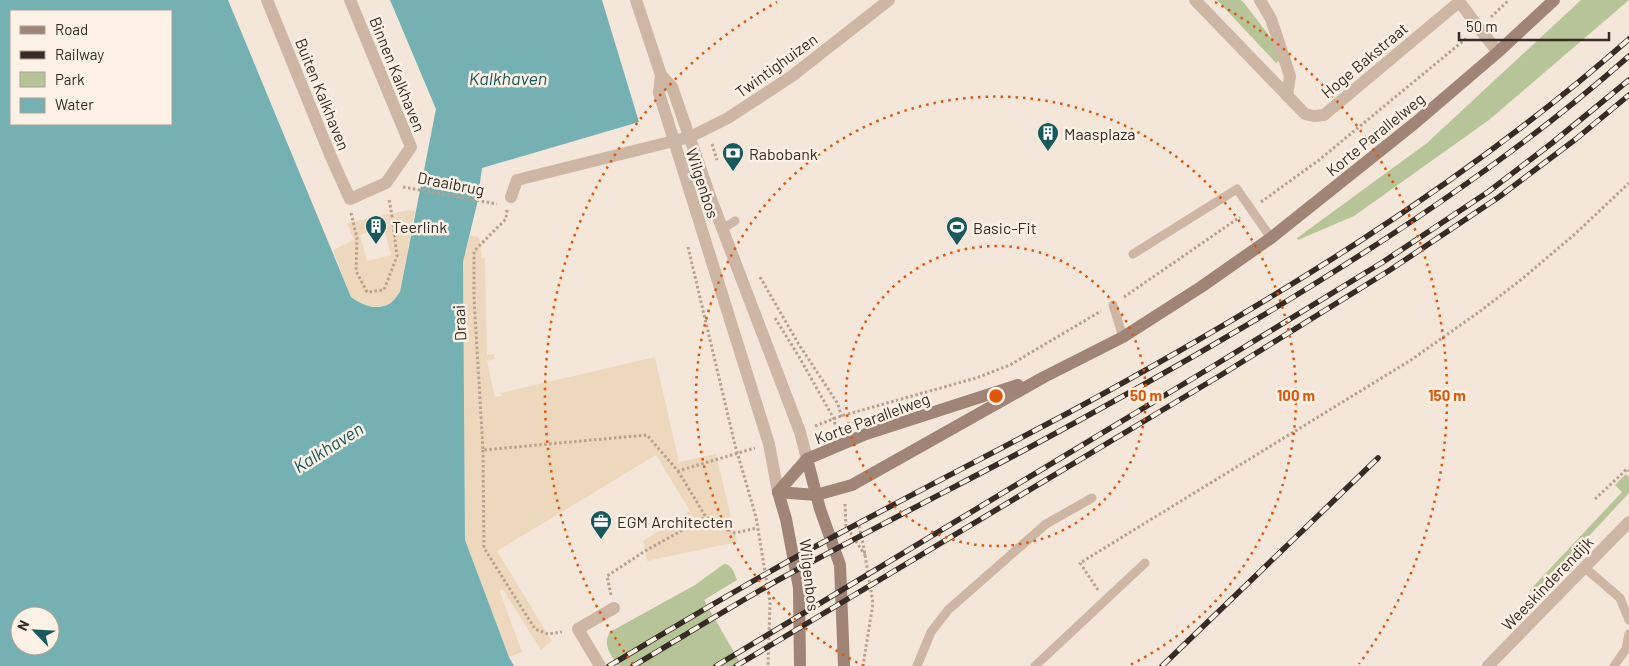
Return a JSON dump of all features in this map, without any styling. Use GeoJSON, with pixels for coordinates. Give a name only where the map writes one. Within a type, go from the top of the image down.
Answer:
{"type":"FeatureCollection","features":[{"type":"Feature","properties":{"kind":"main road","name":"Korte Parallelweg"},"geometry":{"type":"LineString","coordinates":[[778,492],[816,495],[852,484],[1044,377],[1123,337],[1201,287],[1271,238],[1415,123],[1498,52],[1554,0]]}},
{"type":"Feature","properties":{"kind":"main road","name":"Korte Parallelweg"},"geometry":{"type":"LineString","coordinates":[[778,492],[807,459],[866,434],[1044,377]]}},
{"type":"Feature","properties":{"kind":"main road","name":"Wilgenbos"},"geometry":{"type":"LineString","coordinates":[[807,459],[816,495],[840,565],[844,666]]}},
{"type":"Feature","properties":{"kind":"main road","name":"Wilgenbos"},"geometry":{"type":"LineString","coordinates":[[778,492],[786,519],[799,588],[800,666]]}},
{"type":"Feature","properties":{"kind":"street","name":"Buiten Kalkhaven"},"geometry":{"type":"LineString","coordinates":[[266,0],[350,199]]}},
{"type":"Feature","properties":{"kind":"street","name":"Binnen Kalkhaven"},"geometry":{"type":"LineString","coordinates":[[350,0],[411,147],[391,184]]}},
{"type":"Feature","properties":{"kind":"street"},"geometry":{"type":"LineString","coordinates":[[636,0],[661,76]]}},
{"type":"Feature","properties":{"kind":"street","name":"Twintighuizen"},"geometry":{"type":"LineString","coordinates":[[673,142],[690,137],[728,118],[792,76],[889,0]]}},
{"type":"Feature","properties":{"kind":"street","name":"Hoge Bakstraat"},"geometry":{"type":"LineString","coordinates":[[1195,0],[1305,114],[1314,116],[1324,115],[1458,1]]}},
{"type":"Feature","properties":{"kind":"street"},"geometry":{"type":"LineString","coordinates":[[1260,0],[1271,19],[1290,76],[1287,96]]}},
{"type":"Feature","properties":{"kind":"street"},"geometry":{"type":"LineString","coordinates":[[1458,1],[1498,52]]}},
{"type":"Feature","properties":{"kind":"street","name":"Wilgenbos"},"geometry":{"type":"LineString","coordinates":[[661,76],[672,87],[722,229],[800,432],[807,459]]}},
{"type":"Feature","properties":{"kind":"street","name":"Wilgenbos"},"geometry":{"type":"LineString","coordinates":[[661,76],[659,94],[769,444],[778,492]]}},
{"type":"Feature","properties":{"kind":"street"},"geometry":{"type":"LineString","coordinates":[[506,203],[517,180],[645,147],[673,142]]}},
{"type":"Feature","properties":{"kind":"street"},"geometry":{"type":"LineString","coordinates":[[350,199],[391,184]]}},
{"type":"Feature","properties":{"kind":"street","name":"Weeskinderendijk"},"geometry":{"type":"LineString","coordinates":[[1488,666],[1629,522]]}},
{"type":"Feature","properties":{"kind":"street"},"geometry":{"type":"LineString","coordinates":[[600,666],[578,629],[614,608]]}},
{"type":"Feature","properties":{"kind":"lane"},"geometry":{"type":"LineString","coordinates":[[1133,254],[1237,189],[1271,238]]}},
{"type":"Feature","properties":{"kind":"lane"},"geometry":{"type":"LineString","coordinates":[[722,229],[735,221]]}},
{"type":"Feature","properties":{"kind":"lane"},"geometry":{"type":"LineString","coordinates":[[1112,305],[1123,337]]}},
{"type":"Feature","properties":{"kind":"lane"},"geometry":{"type":"LineString","coordinates":[[917,666],[931,632],[948,610],[1046,524],[1092,498]]}},
{"type":"Feature","properties":{"kind":"lane"},"geometry":{"type":"LineString","coordinates":[[1035,666],[1145,563]]}},
{"type":"Feature","properties":{"kind":"lane"},"geometry":{"type":"LineString","coordinates":[[1584,568],[1620,598],[1629,620]]}},
{"type":"Feature","properties":{"kind":"lane"},"geometry":{"type":"LineString","coordinates":[[1614,666],[1626,649],[1629,634]]}},
{"type":"Feature","properties":{"kind":"path","name":"Korte Parallelweg"},"geometry":{"type":"LineString","coordinates":[[834,421],[842,417],[976,378],[1010,365],[1112,305],[1252,209],[1319,160],[1479,28],[1509,0]]}},
{"type":"Feature","properties":{"kind":"path"},"geometry":{"type":"LineString","coordinates":[[1105,601],[1080,563],[1411,360],[1482,310],[1556,250],[1629,183]]}},
{"type":"Feature","properties":{"kind":"path"},"geometry":{"type":"LineString","coordinates":[[350,199],[352,222],[357,238],[356,271],[366,292],[384,290],[397,256],[392,216],[391,184]]}},
{"type":"Feature","properties":{"kind":"path","name":"Draaibrug"},"geometry":{"type":"LineString","coordinates":[[391,184],[506,203]]}},
{"type":"Feature","properties":{"kind":"path","name":"Draai"},"geometry":{"type":"LineString","coordinates":[[506,203],[506,219],[474,251],[474,298],[483,450],[484,548],[535,629],[548,634],[578,629]]}},
{"type":"Feature","properties":{"kind":"path"},"geometry":{"type":"LineString","coordinates":[[688,246],[738,454],[756,517],[770,602],[768,666]]}},
{"type":"Feature","properties":{"kind":"path"},"geometry":{"type":"LineString","coordinates":[[759,276],[798,343],[838,404],[842,417]]}},
{"type":"Feature","properties":{"kind":"path"},"geometry":{"type":"LineString","coordinates":[[483,450],[647,435],[678,471],[706,517],[735,533],[757,528]]}},
{"type":"Feature","properties":{"kind":"path"},"geometry":{"type":"LineString","coordinates":[[678,471],[738,454]]}},
{"type":"Feature","properties":{"kind":"path"},"geometry":{"type":"LineString","coordinates":[[1596,500],[1627,469],[1629,471]]}},
{"type":"Feature","properties":{"kind":"path"},"geometry":{"type":"LineString","coordinates":[[614,608],[607,576],[645,551],[706,517]]}},
{"type":"Feature","properties":{"kind":"path"},"geometry":{"type":"LineString","coordinates":[[846,526],[865,555]]}},
{"type":"Feature","properties":{"kind":"path"},"geometry":{"type":"LineString","coordinates":[[859,526],[873,603],[864,666]]}},
{"type":"Feature","properties":{"kind":"green space"},"geometry":{"type":"Polygon","coordinates":[[[1217,0],[1241,0],[1271,38],[1280,60],[1276,63],[1217,0]]]}},
{"type":"Feature","properties":{"kind":"green space"},"geometry":{"type":"Polygon","coordinates":[[[1581,0],[1629,0],[1489,120],[1354,216],[1298,240],[1297,238],[1427,143],[1581,0]]]}},
{"type":"Feature","properties":{"kind":"green space"},"geometry":{"type":"Polygon","coordinates":[[[1626,474],[1629,477],[1629,493],[1533,594],[1530,590],[1622,492],[1615,485],[1626,474]]]}},
{"type":"Feature","properties":{"kind":"green space"},"geometry":{"type":"Polygon","coordinates":[[[724,564],[731,567],[737,580],[704,600],[742,666],[618,666],[610,654],[607,645],[610,632],[695,585],[724,564]]]}},
{"type":"Feature","properties":{"kind":"shaded area"},"geometry":{"type":"Polygon","coordinates":[[[408,210],[415,211],[400,292],[390,304],[377,307],[363,305],[351,297],[333,250],[354,240],[347,223],[408,210]],[[384,228],[360,235],[367,261],[391,255],[384,228]]]}},
{"type":"Feature","properties":{"kind":"shaded area"},"geometry":{"type":"Polygon","coordinates":[[[470,235],[479,237],[482,258],[485,258],[487,355],[494,354],[495,359],[487,361],[495,397],[502,396],[501,393],[655,357],[679,462],[716,454],[737,542],[647,561],[643,541],[690,511],[656,455],[497,551],[552,641],[541,650],[503,590],[501,590],[500,592],[522,652],[509,657],[465,540],[463,262],[470,235]]]}},
{"type":"Feature","properties":{"kind":"water","name":"Kalkhaven"},"geometry":{"type":"Polygon","coordinates":[[[0,0],[228,0],[351,297],[364,305],[379,307],[390,303],[400,292],[436,109],[390,0],[602,0],[639,122],[482,168],[477,204],[463,262],[465,540],[514,666],[0,666],[0,0]]]}},
{"type":"Feature","properties":{"kind":"railway"},"geometry":{"type":"LineString","coordinates":[[609,666],[791,559],[1068,413],[1215,330],[1288,286],[1359,241],[1498,145],[1629,39]]}},
{"type":"Feature","properties":{"kind":"railway"},"geometry":{"type":"LineString","coordinates":[[633,666],[780,579],[1089,415],[1193,357],[1295,296],[1382,241],[1509,153],[1550,122],[1629,56]]}},
{"type":"Feature","properties":{"kind":"railway"},"geometry":{"type":"LineString","coordinates":[[716,666],[1383,262],[1488,192],[1629,80]]}},
{"type":"Feature","properties":{"kind":"railway"},"geometry":{"type":"LineString","coordinates":[[736,666],[1221,375],[1390,270],[1499,197],[1576,139],[1629,95]]}},
{"type":"Feature","properties":{"kind":"railway"},"geometry":{"type":"LineString","coordinates":[[1162,666],[1378,458]]}},
{"type":"Feature","properties":{"kind":"place","name":"Maasplaza"},"geometry":{"type":"Point","coordinates":[1048,152]}},
{"type":"Feature","properties":{"kind":"place","name":"Rabobank"},"geometry":{"type":"Point","coordinates":[733,172]}},
{"type":"Feature","properties":{"kind":"place","name":"Teerlink"},"geometry":{"type":"Point","coordinates":[376,245]}},
{"type":"Feature","properties":{"kind":"place","name":"Basic-Fit"},"geometry":{"type":"Point","coordinates":[957,246]}},
{"type":"Feature","properties":{"kind":"place","name":"EGM Architecten"},"geometry":{"type":"Point","coordinates":[601,540]}}]}
